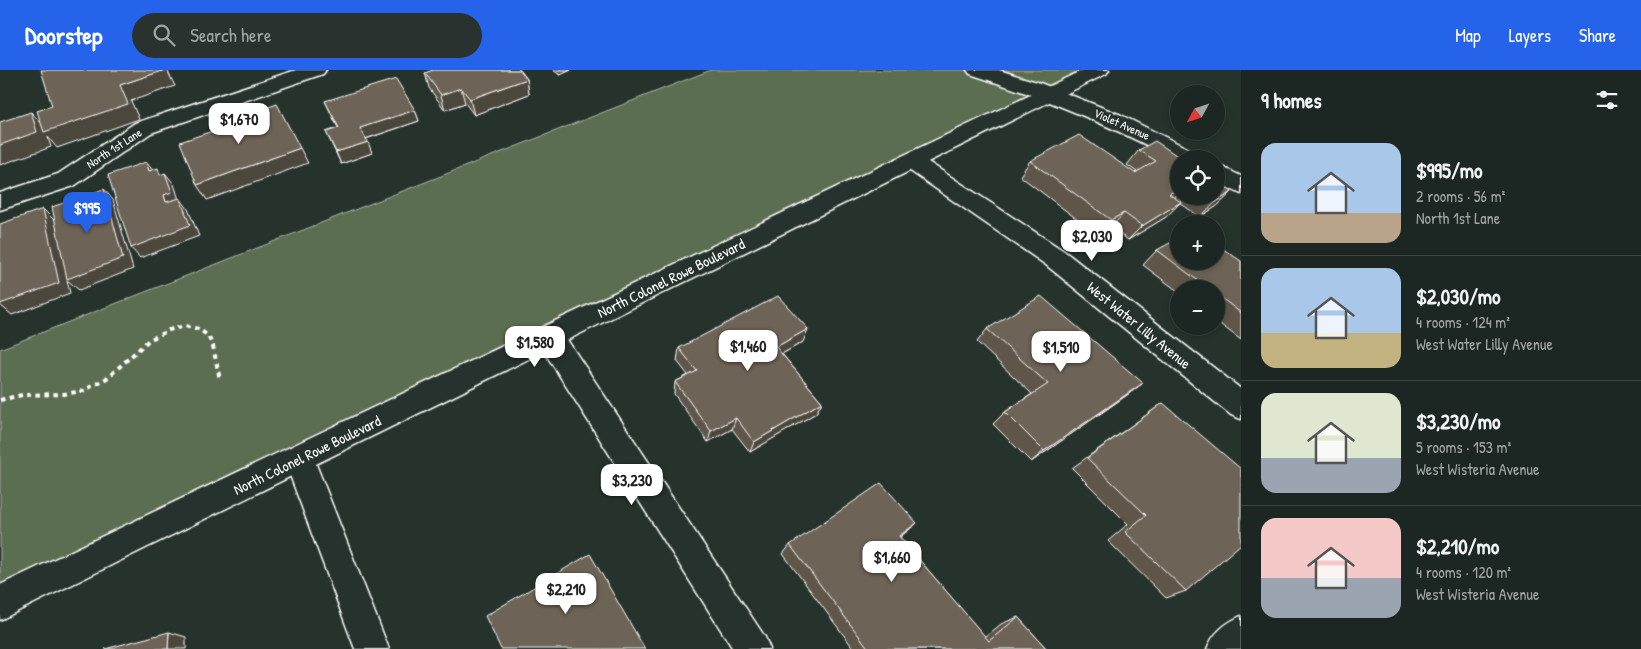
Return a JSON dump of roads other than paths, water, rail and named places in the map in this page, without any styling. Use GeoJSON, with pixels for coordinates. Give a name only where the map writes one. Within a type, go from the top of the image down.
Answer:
{"type":"FeatureCollection","features":[{"type":"Feature","properties":{"kind":"street","name":"North 1st Lane"},"geometry":{"type":"LineString","coordinates":[[0,202],[66,180],[143,128],[249,84],[316,70]]}},
{"type":"Feature","properties":{"kind":"street","name":"Violet Avenue"},"geometry":{"type":"LineString","coordinates":[[977,70],[1052,93],[1140,131],[1175,150]]}},
{"type":"Feature","properties":{"kind":"street","name":"North Colonel Rowe Boulevard"},"geometry":{"type":"LineString","coordinates":[[0,603],[1099,70]]}},
{"type":"Feature","properties":{"kind":"street","name":"West Water Lilly Avenue"},"geometry":{"type":"LineString","coordinates":[[911,161],[1055,258],[1241,406]]}},
{"type":"Feature","properties":{"kind":"street"},"geometry":{"type":"LineString","coordinates":[[1225,177],[1241,186]]}},
{"type":"Feature","properties":{"kind":"street"},"geometry":{"type":"LineString","coordinates":[[550,337],[753,649]]}},
{"type":"Feature","properties":{"kind":"street"},"geometry":{"type":"LineString","coordinates":[[299,459],[372,649]]}},
{"type":"Feature","properties":{"kind":"street"},"geometry":{"type":"LineString","coordinates":[[1224,649],[1241,633]]}}]}
